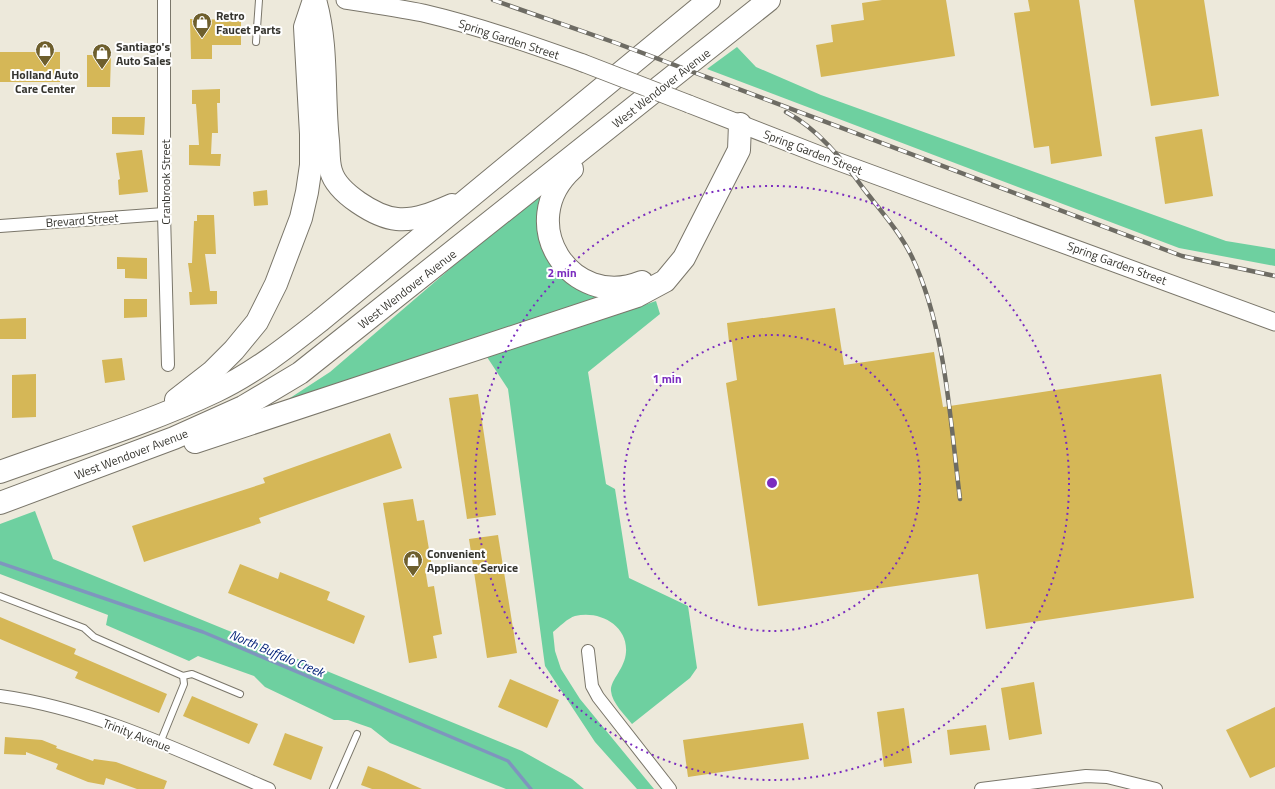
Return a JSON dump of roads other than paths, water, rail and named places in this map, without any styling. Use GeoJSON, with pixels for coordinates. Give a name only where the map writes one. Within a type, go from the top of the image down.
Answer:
{"type":"FeatureCollection","features":[{"type":"Feature","properties":{"kind":"highway"},"geometry":{"type":"LineString","coordinates":[[314,0],[321,20],[327,130],[331,172],[346,193],[367,210],[397,219],[428,215],[468,198]]}},
{"type":"Feature","properties":{"kind":"highway"},"geometry":{"type":"LineString","coordinates":[[151,418],[212,372],[234,350],[257,322],[276,284],[301,218],[307,192],[311,134],[305,27],[314,0]]}},
{"type":"Feature","properties":{"kind":"highway"},"geometry":{"type":"LineString","coordinates":[[0,472],[151,418],[217,391],[272,358],[322,320],[468,198],[710,0]]}},
{"type":"Feature","properties":{"kind":"highway","name":"West Wendover Avenue"},"geometry":{"type":"LineString","coordinates":[[0,503],[174,438],[202,426],[243,407],[300,373],[712,47],[769,0]]}},
{"type":"Feature","properties":{"kind":"highway"},"geometry":{"type":"LineString","coordinates":[[712,47],[576,165],[559,182],[551,197],[546,220],[550,240],[560,259],[575,275],[586,283],[608,288],[632,286],[656,273],[667,262],[674,250],[725,145],[740,124]]}},
{"type":"Feature","properties":{"kind":"highway"},"geometry":{"type":"LineString","coordinates":[[92,469],[144,460],[367,384],[637,296],[665,281],[684,258],[739,150],[740,124]]}},
{"type":"Feature","properties":{"kind":"main road","name":"Spring Garden Street"},"geometry":{"type":"LineString","coordinates":[[346,0],[400,9],[459,22],[529,44],[583,63],[827,158],[1275,322]]}},
{"type":"Feature","properties":{"kind":"street","name":"Cranbrook Street"},"geometry":{"type":"LineString","coordinates":[[164,0],[164,214],[168,365]]}},
{"type":"Feature","properties":{"kind":"street","name":"Brevard Street"},"geometry":{"type":"LineString","coordinates":[[0,226],[164,214]]}},
{"type":"Feature","properties":{"kind":"street"},"geometry":{"type":"LineString","coordinates":[[588,651],[592,686],[598,697],[670,789]]}},
{"type":"Feature","properties":{"kind":"street","name":"Trinity Avenue"},"geometry":{"type":"LineString","coordinates":[[0,696],[111,722],[160,743],[240,783],[269,789]]}},
{"type":"Feature","properties":{"kind":"street"},"geometry":{"type":"LineString","coordinates":[[981,789],[1086,776],[1108,777],[1156,789]]}},
{"type":"Feature","properties":{"kind":"lane"},"geometry":{"type":"LineString","coordinates":[[256,42],[258,0]]}},
{"type":"Feature","properties":{"kind":"lane"},"geometry":{"type":"LineString","coordinates":[[0,596],[84,628],[94,637],[183,676],[192,674],[240,694]]}},
{"type":"Feature","properties":{"kind":"lane"},"geometry":{"type":"LineString","coordinates":[[160,743],[184,684],[183,676]]}},
{"type":"Feature","properties":{"kind":"lane"},"geometry":{"type":"LineString","coordinates":[[333,789],[357,734]]}},
{"type":"Feature","properties":{"kind":"waterway","name":"North Buffalo Creek"},"geometry":{"type":"LineString","coordinates":[[0,563],[203,632],[508,761],[531,789]]}},
{"type":"Feature","properties":{"kind":"railway"},"geometry":{"type":"LineString","coordinates":[[493,0],[616,43],[1182,256],[1275,276]]}},
{"type":"Feature","properties":{"kind":"railway"},"geometry":{"type":"LineString","coordinates":[[786,112],[809,127],[847,166],[896,230],[912,257],[923,285],[939,344],[945,375],[960,499]]}},
{"type":"Feature","properties":{"kind":"place","name":"Retro Faucet Parts"},"geometry":{"type":"Point","coordinates":[202,39]}},
{"type":"Feature","properties":{"kind":"place","name":"Holland Auto Care Center"},"geometry":{"type":"Point","coordinates":[45,67]}},
{"type":"Feature","properties":{"kind":"place","name":"Santiago's Auto Sales"},"geometry":{"type":"Point","coordinates":[102,70]}},
{"type":"Feature","properties":{"kind":"place","name":"Convenient Appliance Service"},"geometry":{"type":"Point","coordinates":[413,577]}}]}
